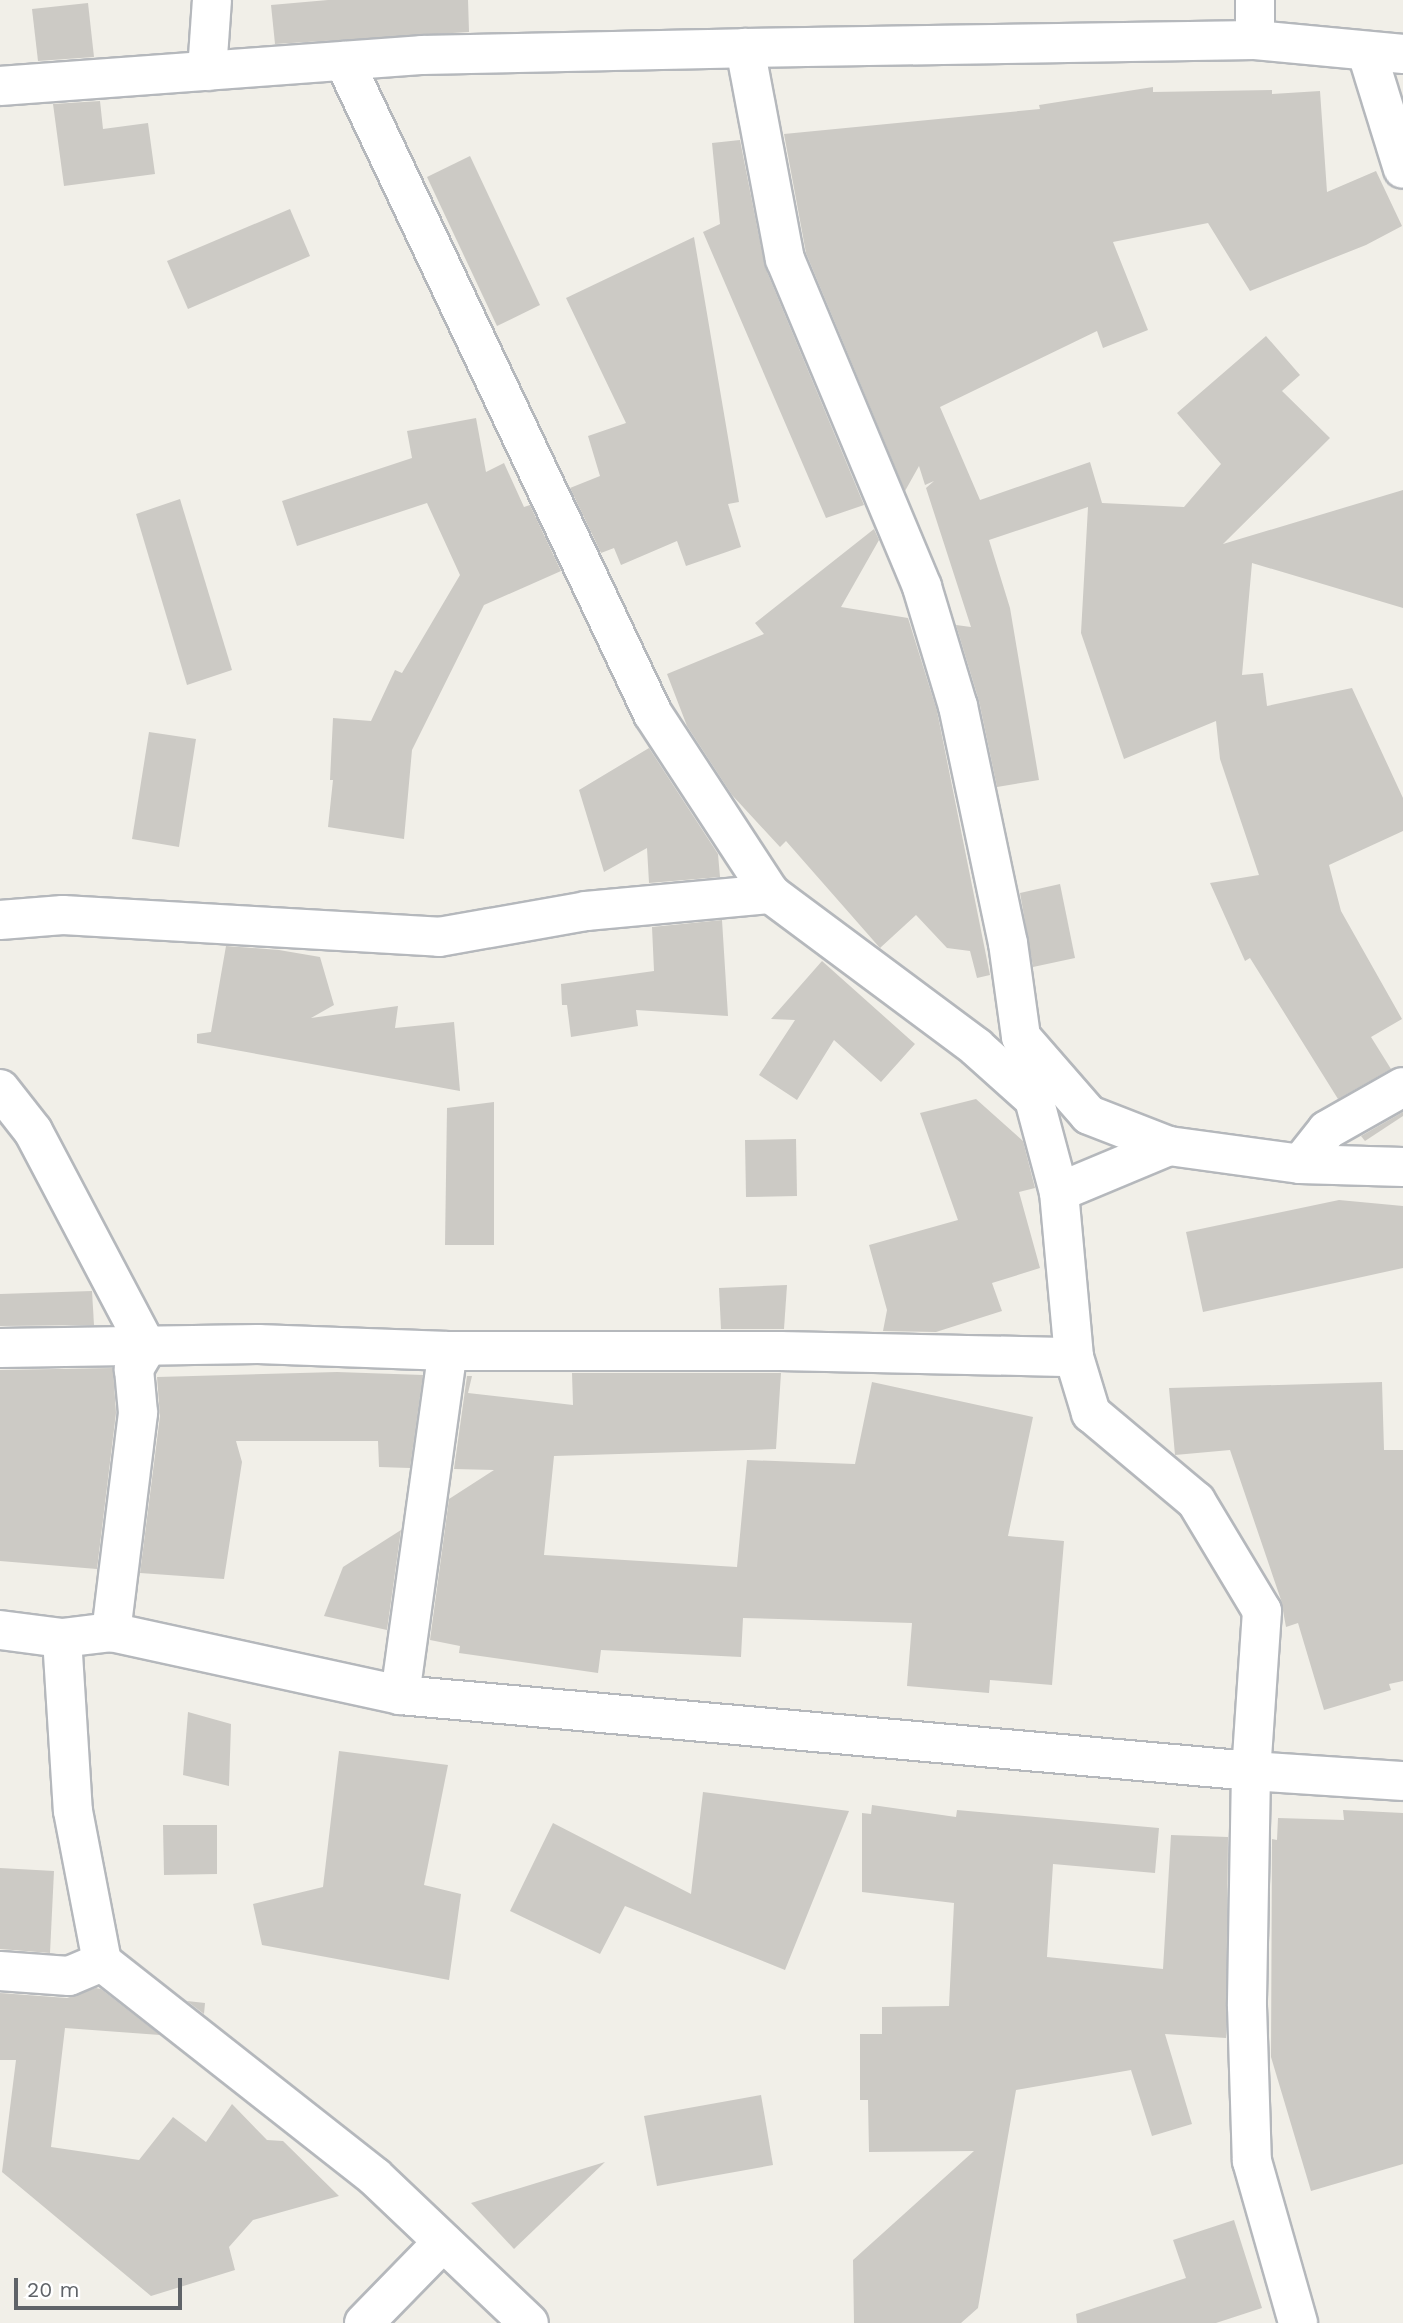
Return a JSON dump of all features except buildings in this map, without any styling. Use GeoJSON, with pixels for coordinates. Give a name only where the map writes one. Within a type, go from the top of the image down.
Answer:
{"type":"FeatureCollection","features":[{"type":"Feature","properties":{"kind":"street"},"geometry":{"type":"LineString","coordinates":[[207,71],[212,0]]}},
{"type":"Feature","properties":{"kind":"street"},"geometry":{"type":"LineString","coordinates":[[1255,0],[1255,40]]}},
{"type":"Feature","properties":{"kind":"street"},"geometry":{"type":"LineString","coordinates":[[0,86],[422,55],[1255,40],[1385,54],[1403,170]]}},
{"type":"Feature","properties":{"kind":"street"},"geometry":{"type":"LineString","coordinates":[[745,48],[785,259],[922,587],[958,706],[1008,943],[1021,1037],[1089,1115],[1169,1146],[1300,1164],[1403,1167]]}},
{"type":"Feature","properties":{"kind":"street"},"geometry":{"type":"LineString","coordinates":[[344,61],[653,714],[771,894],[976,1048],[1034,1099],[1059,1192],[1074,1357],[1091,1413],[1196,1501],[1262,1611],[1251,1771],[1247,2006],[1252,2161],[1298,2323]]}},
{"type":"Feature","properties":{"kind":"street"},"geometry":{"type":"LineString","coordinates":[[0,920],[63,915],[439,937],[586,911],[771,894]]}},
{"type":"Feature","properties":{"kind":"street"},"geometry":{"type":"LineString","coordinates":[[976,1048],[1021,1037]]}},
{"type":"Feature","properties":{"kind":"street"},"geometry":{"type":"LineString","coordinates":[[1300,1164],[1327,1130],[1403,1087]]}},
{"type":"Feature","properties":{"kind":"street"},"geometry":{"type":"LineString","coordinates":[[0,1089],[33,1130],[147,1347]]}},
{"type":"Feature","properties":{"kind":"street"},"geometry":{"type":"LineString","coordinates":[[1059,1192],[1169,1146]]}},
{"type":"Feature","properties":{"kind":"street"},"geometry":{"type":"LineString","coordinates":[[0,1348],[258,1343],[448,1351],[780,1351],[1074,1357]]}},
{"type":"Feature","properties":{"kind":"street"},"geometry":{"type":"LineString","coordinates":[[111,1632],[138,1413],[134,1369],[147,1347]]}},
{"type":"Feature","properties":{"kind":"street"},"geometry":{"type":"LineString","coordinates":[[400,1695],[448,1351]]}},
{"type":"Feature","properties":{"kind":"street"},"geometry":{"type":"LineString","coordinates":[[0,1630],[62,1638],[111,1632],[400,1695],[1251,1771],[1403,1781]]}},
{"type":"Feature","properties":{"kind":"street"},"geometry":{"type":"LineString","coordinates":[[62,1638],[73,1811],[102,1962],[375,2177],[528,2323]]}},
{"type":"Feature","properties":{"kind":"street"},"geometry":{"type":"LineString","coordinates":[[0,1971],[69,1976],[102,1962]]}},
{"type":"Feature","properties":{"kind":"street"},"geometry":{"type":"LineString","coordinates":[[364,2323],[443,2242]]}}]}
